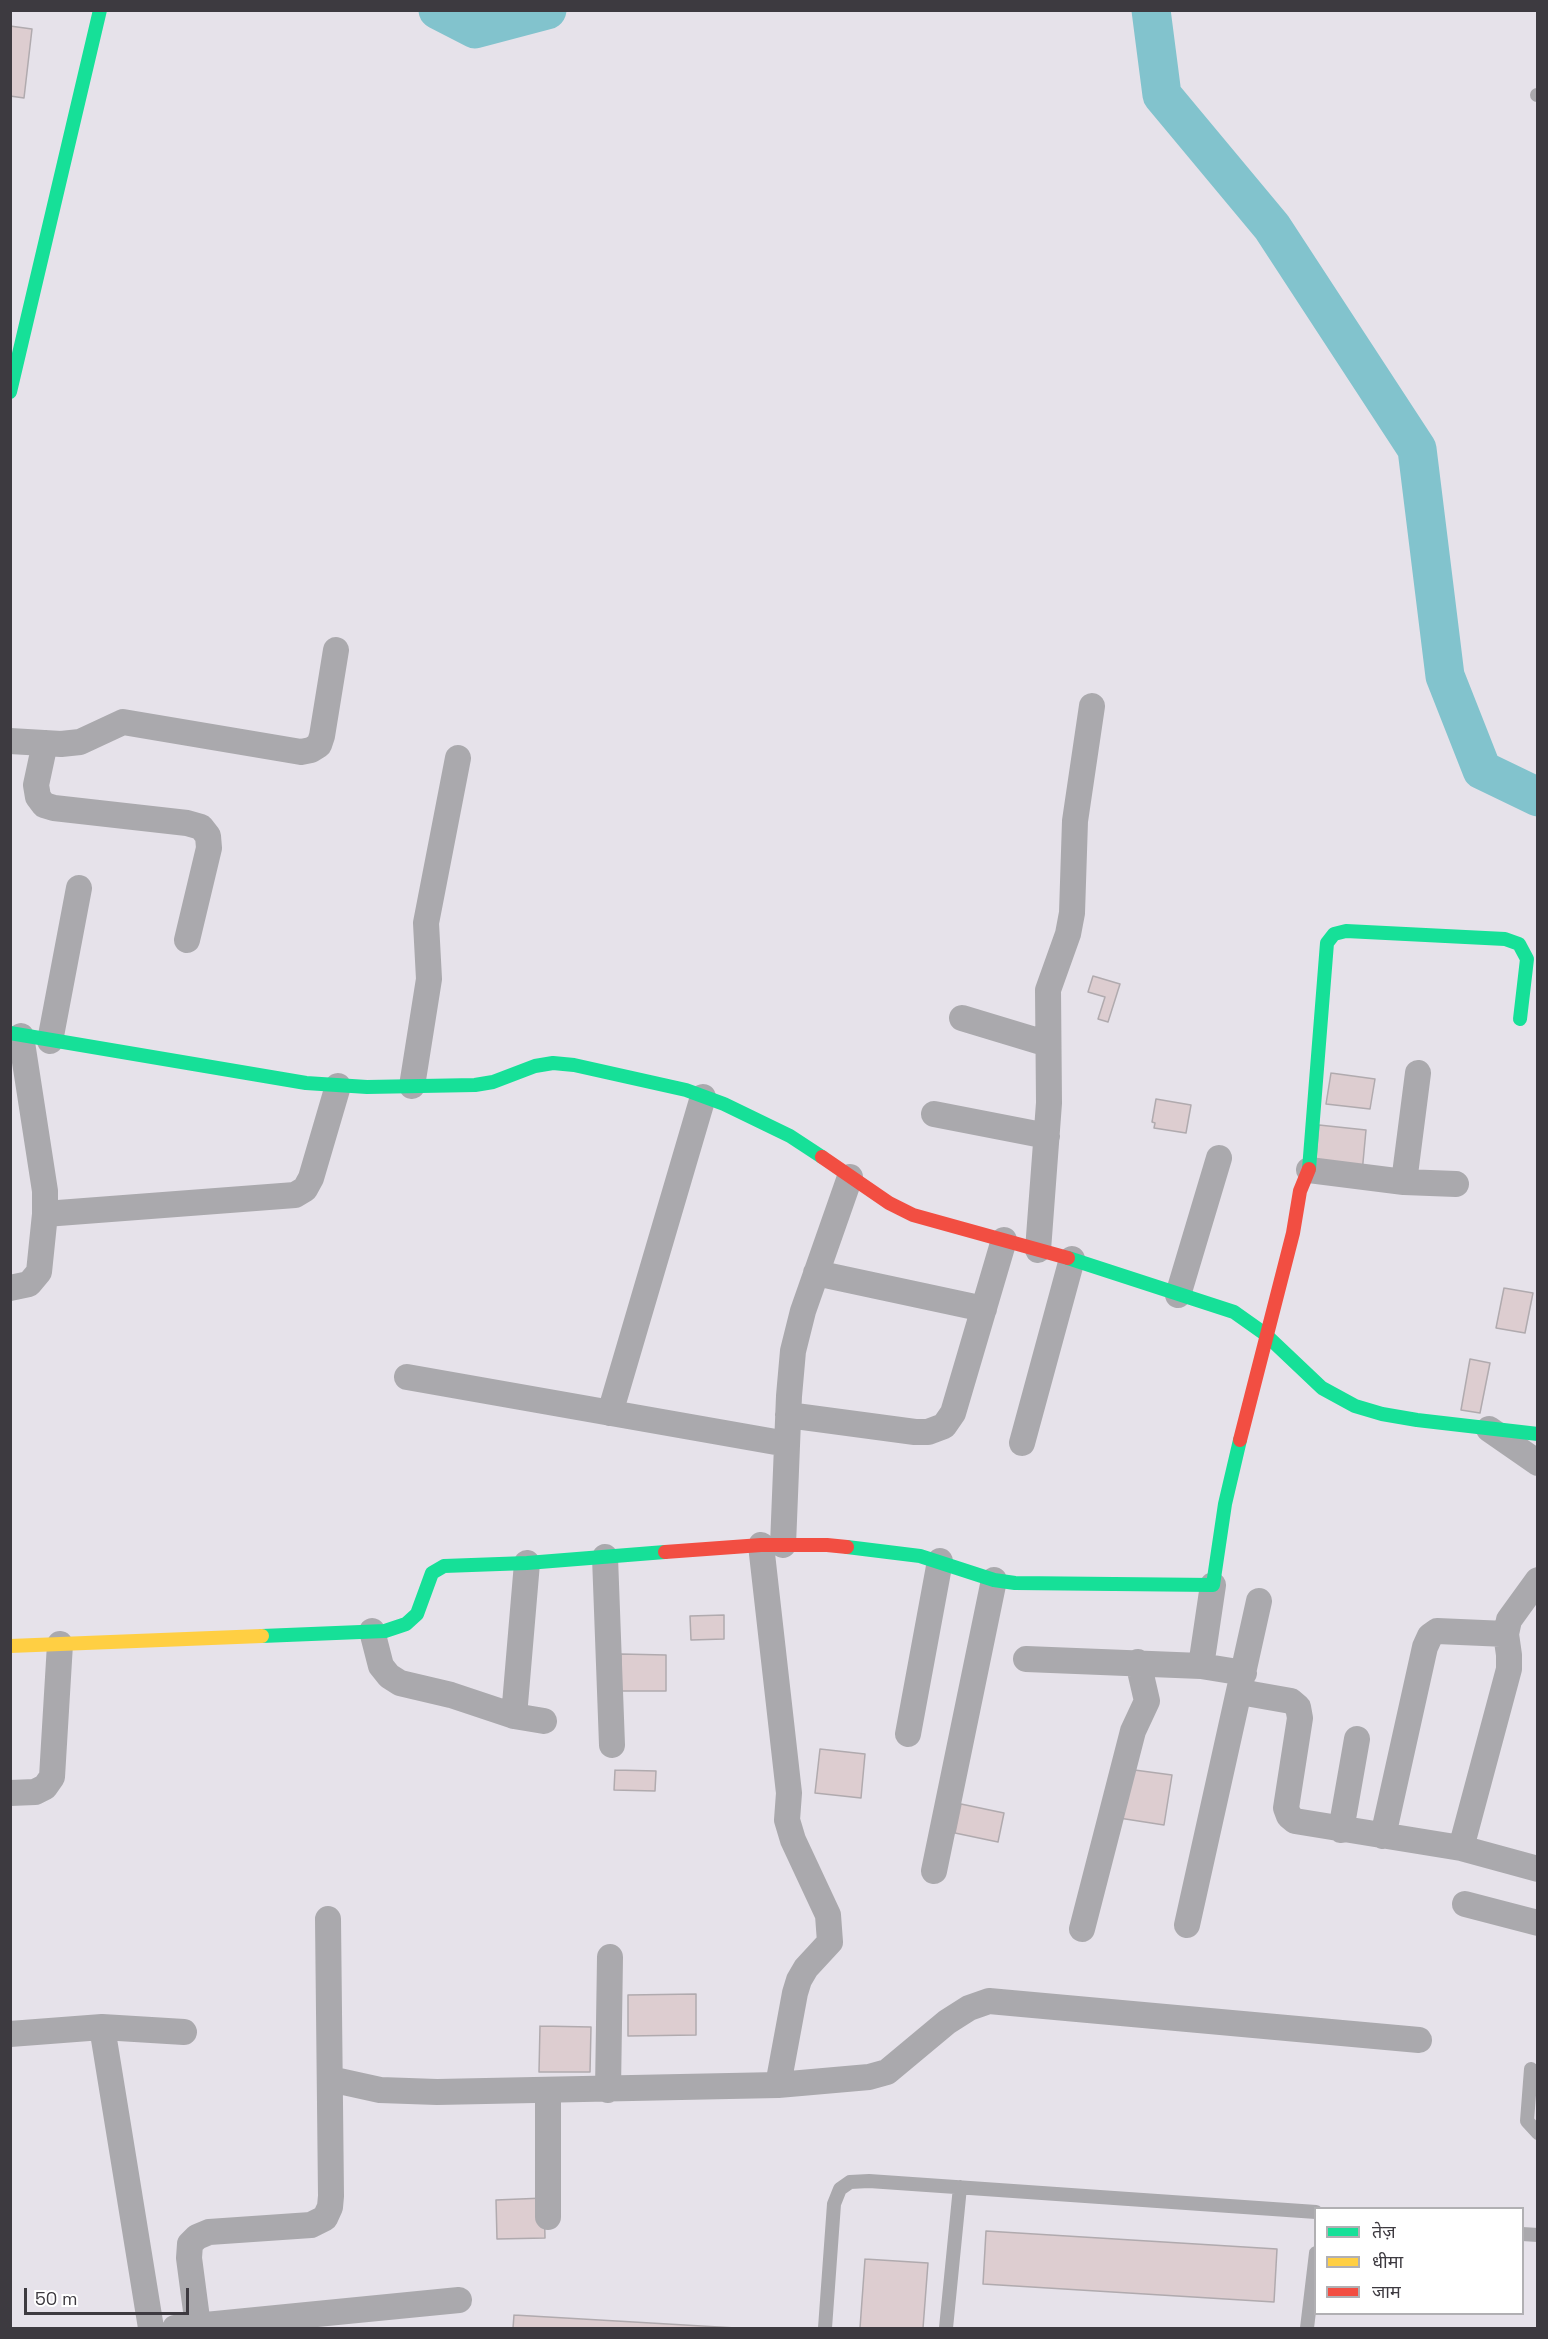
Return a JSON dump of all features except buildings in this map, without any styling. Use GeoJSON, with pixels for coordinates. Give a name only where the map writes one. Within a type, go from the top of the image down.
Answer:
{"type":"FeatureCollection","features":[{"type":"Feature","properties":{"kind":"street"},"geometry":{"type":"LineString","coordinates":[[10,392],[100,10]]}},
{"type":"Feature","properties":{"kind":"street"},"geometry":{"type":"LineString","coordinates":[[10,741],[80,742],[123,722],[301,752],[311,750],[319,745],[322,736],[336,650]]}},
{"type":"Feature","properties":{"kind":"street"},"geometry":{"type":"LineString","coordinates":[[1038,1250],[1049,1103],[1048,990],[1068,934],[1072,913],[1076,821],[1092,706]]}},
{"type":"Feature","properties":{"kind":"street"},"geometry":{"type":"LineString","coordinates":[[45,743],[36,785],[38,797],[44,805],[187,823],[201,827],[208,836],[209,848],[187,940]]}},
{"type":"Feature","properties":{"kind":"street"},"geometry":{"type":"LineString","coordinates":[[412,1086],[429,979],[426,923],[458,758]]}},
{"type":"Feature","properties":{"kind":"street"},"geometry":{"type":"LineString","coordinates":[[50,1041],[79,888]]}},
{"type":"Feature","properties":{"kind":"street"},"geometry":{"type":"LineString","coordinates":[[1201,1666],[1225,1504],[1265,1334],[1293,1233],[1300,1191],[1309,1170],[1325,954],[1328,943],[1334,934],[1346,932],[1506,939],[1519,944],[1527,959],[1520,1019]]}},
{"type":"Feature","properties":{"kind":"street"},"geometry":{"type":"LineString","coordinates":[[963,1018],[1048,1044]]}},
{"type":"Feature","properties":{"kind":"street"},"geometry":{"type":"LineString","coordinates":[[10,1288],[29,1284],[39,1272],[45,1214],[45,1191],[16,1035],[306,1083],[338,1086],[476,1085],[493,1082],[535,1066],[553,1063],[574,1065],[643,1079],[724,1104],[790,1136],[889,1203],[913,1215],[1072,1259],[1234,1312],[1265,1334],[1322,1388],[1355,1406],[1382,1414],[1538,1434]]}},
{"type":"Feature","properties":{"kind":"street"},"geometry":{"type":"LineString","coordinates":[[1404,1182],[1418,1073]]}},
{"type":"Feature","properties":{"kind":"street"},"geometry":{"type":"LineString","coordinates":[[45,1214],[295,1195],[305,1189],[311,1178],[338,1086]]}},
{"type":"Feature","properties":{"kind":"street"},"geometry":{"type":"LineString","coordinates":[[610,1413],[703,1097]]}},
{"type":"Feature","properties":{"kind":"street"},"geometry":{"type":"LineString","coordinates":[[934,1114],[1047,1136]]}},
{"type":"Feature","properties":{"kind":"street"},"geometry":{"type":"LineString","coordinates":[[1178,1294],[1219,1158]]}},
{"type":"Feature","properties":{"kind":"street"},"geometry":{"type":"LineString","coordinates":[[1309,1170],[1404,1182],[1456,1184]]}},
{"type":"Feature","properties":{"kind":"street"},"geometry":{"type":"LineString","coordinates":[[778,2085],[799,1980],[806,1968],[830,1942],[828,1915],[793,1840],[787,1820],[789,1793],[772,1545],[787,1444],[793,1351],[802,1311],[850,1177]]}},
{"type":"Feature","properties":{"kind":"street"},"geometry":{"type":"LineString","coordinates":[[788,1414],[915,1432],[928,1432],[944,1426],[953,1413],[1004,1240]]}},
{"type":"Feature","properties":{"kind":"street"},"geometry":{"type":"LineString","coordinates":[[1022,1443],[1072,1259]]}},
{"type":"Feature","properties":{"kind":"street"},"geometry":{"type":"LineString","coordinates":[[816,1273],[984,1309]]}},
{"type":"Feature","properties":{"kind":"street"},"geometry":{"type":"LineString","coordinates":[[407,1377],[787,1444]]}},
{"type":"Feature","properties":{"kind":"street"},"geometry":{"type":"LineString","coordinates":[[1489,1429],[1538,1463]]}},
{"type":"Feature","properties":{"kind":"street"},"geometry":{"type":"LineString","coordinates":[[10,1646],[385,1631],[406,1624],[417,1614],[432,1573],[444,1566],[527,1563],[772,1545],[827,1545],[920,1556],[994,1580],[1034,1584],[1213,1586]]}},
{"type":"Feature","properties":{"kind":"street"},"geometry":{"type":"LineString","coordinates":[[605,1557],[612,1745]]}},
{"type":"Feature","properties":{"kind":"street"},"geometry":{"type":"LineString","coordinates":[[908,1734],[940,1561]]}},
{"type":"Feature","properties":{"kind":"street"},"geometry":{"type":"LineString","coordinates":[[514,1716],[527,1563]]}},
{"type":"Feature","properties":{"kind":"street"},"geometry":{"type":"LineString","coordinates":[[934,1871],[994,1580]]}},
{"type":"Feature","properties":{"kind":"street"},"geometry":{"type":"LineString","coordinates":[[1461,1848],[1509,1669],[1506,1634],[1509,1620],[1538,1580]]}},
{"type":"Feature","properties":{"kind":"street"},"geometry":{"type":"LineString","coordinates":[[1187,1925],[1258,1602]]}},
{"type":"Feature","properties":{"kind":"street"},"geometry":{"type":"LineString","coordinates":[[372,1631],[381,1666],[389,1676],[400,1683],[451,1695],[514,1716],[544,1721]]}},
{"type":"Feature","properties":{"kind":"street"},"geometry":{"type":"LineString","coordinates":[[1383,1836],[1425,1647],[1430,1636],[1437,1631],[1506,1634]]}},
{"type":"Feature","properties":{"kind":"street"},"geometry":{"type":"LineString","coordinates":[[10,1793],[34,1792],[45,1787],[52,1777],[60,1644]]}},
{"type":"Feature","properties":{"kind":"street"},"geometry":{"type":"LineString","coordinates":[[1026,1659],[1201,1666],[1291,1701],[1298,1707],[1300,1718],[1286,1808],[1288,1816],[1295,1821],[1461,1848],[1538,1869]]}},
{"type":"Feature","properties":{"kind":"street"},"geometry":{"type":"LineString","coordinates":[[1082,1929],[1133,1731],[1147,1701],[1138,1662]]}},
{"type":"Feature","properties":{"kind":"street"},"geometry":{"type":"LineString","coordinates":[[1341,1830],[1357,1739]]}},
{"type":"Feature","properties":{"kind":"street"},"geometry":{"type":"LineString","coordinates":[[1465,1904],[1538,1923]]}},
{"type":"Feature","properties":{"kind":"street"},"geometry":{"type":"LineString","coordinates":[[328,1919],[330,2207],[325,2218],[311,2225],[209,2232],[197,2238],[190,2244],[187,2327],[459,2300]]}},
{"type":"Feature","properties":{"kind":"street"},"geometry":{"type":"LineString","coordinates":[[608,2090],[610,1957]]}},
{"type":"Feature","properties":{"kind":"street"},"geometry":{"type":"LineString","coordinates":[[330,2079],[380,2090],[437,2092],[778,2085],[869,2077],[887,2072],[947,2022],[969,2008],[989,2001],[1419,2040]]}},
{"type":"Feature","properties":{"kind":"street"},"geometry":{"type":"LineString","coordinates":[[102,2027],[151,2328]]}},
{"type":"Feature","properties":{"kind":"street"},"geometry":{"type":"LineString","coordinates":[[10,2034],[102,2027],[184,2032]]}},
{"type":"Feature","properties":{"kind":"street"},"geometry":{"type":"LineString","coordinates":[[548,2091],[548,2217]]}},
{"type":"Feature","properties":{"kind":"lane"},"geometry":{"type":"LineString","coordinates":[[1531,2069],[1527,2121],[1538,2133]]}},
{"type":"Feature","properties":{"kind":"lane"},"geometry":{"type":"LineString","coordinates":[[825,2328],[834,2204],[840,2188],[850,2182],[869,2181],[1314,2212]]}},
{"type":"Feature","properties":{"kind":"lane"},"geometry":{"type":"LineString","coordinates":[[946,2328],[960,2187]]}},
{"type":"Feature","properties":{"kind":"lane"},"geometry":{"type":"LineString","coordinates":[[1307,2328],[1314,2270]]}},
{"type":"Feature","properties":{"kind":"waterway"},"geometry":{"type":"LineString","coordinates":[[438,10],[475,29],[547,10]]}},
{"type":"Feature","properties":{"kind":"waterway"},"geometry":{"type":"LineString","coordinates":[[1151,10],[1162,95],[1272,227],[1417,449],[1445,676],[1482,770],[1538,797]]}},
{"type":"Feature","properties":{"kind":"traffic: fast"},"geometry":{"type":"LineString","coordinates":[[10,392],[100,10]]}},
{"type":"Feature","properties":{"kind":"traffic: fast"},"geometry":{"type":"LineString","coordinates":[[1309,1169],[1327,943],[1334,934],[1346,931],[1505,939],[1519,944],[1527,959],[1520,1019]]}},
{"type":"Feature","properties":{"kind":"traffic: fast"},"geometry":{"type":"LineString","coordinates":[[10,1033],[306,1083],[367,1087],[475,1085],[493,1082],[535,1066],[553,1063],[574,1065],[686,1090],[724,1104],[790,1136],[822,1157]]}},
{"type":"Feature","properties":{"kind":"traffic: fast"},"geometry":{"type":"LineString","coordinates":[[1068,1258],[1234,1312],[1265,1334],[1322,1388],[1355,1406],[1382,1414],[1417,1420],[1538,1434]]}},
{"type":"Feature","properties":{"kind":"traffic: fast"},"geometry":{"type":"LineString","coordinates":[[847,1547],[920,1556],[994,1580],[1015,1583],[1213,1585],[1225,1504],[1240,1440]]}},
{"type":"Feature","properties":{"kind":"traffic: fast"},"geometry":{"type":"LineString","coordinates":[[262,1636],[385,1631],[406,1624],[417,1614],[432,1573],[444,1566],[527,1563],[665,1552]]}},
{"type":"Feature","properties":{"kind":"traffic: slow"},"geometry":{"type":"LineString","coordinates":[[10,1646],[262,1636]]}},
{"type":"Feature","properties":{"kind":"traffic: jam"},"geometry":{"type":"LineString","coordinates":[[822,1157],[889,1203],[913,1215],[1068,1258]]}},
{"type":"Feature","properties":{"kind":"traffic: jam"},"geometry":{"type":"LineString","coordinates":[[1240,1440],[1293,1233],[1300,1191],[1309,1169]]}},
{"type":"Feature","properties":{"kind":"traffic: jam"},"geometry":{"type":"LineString","coordinates":[[665,1552],[761,1545],[847,1547]]}}]}
